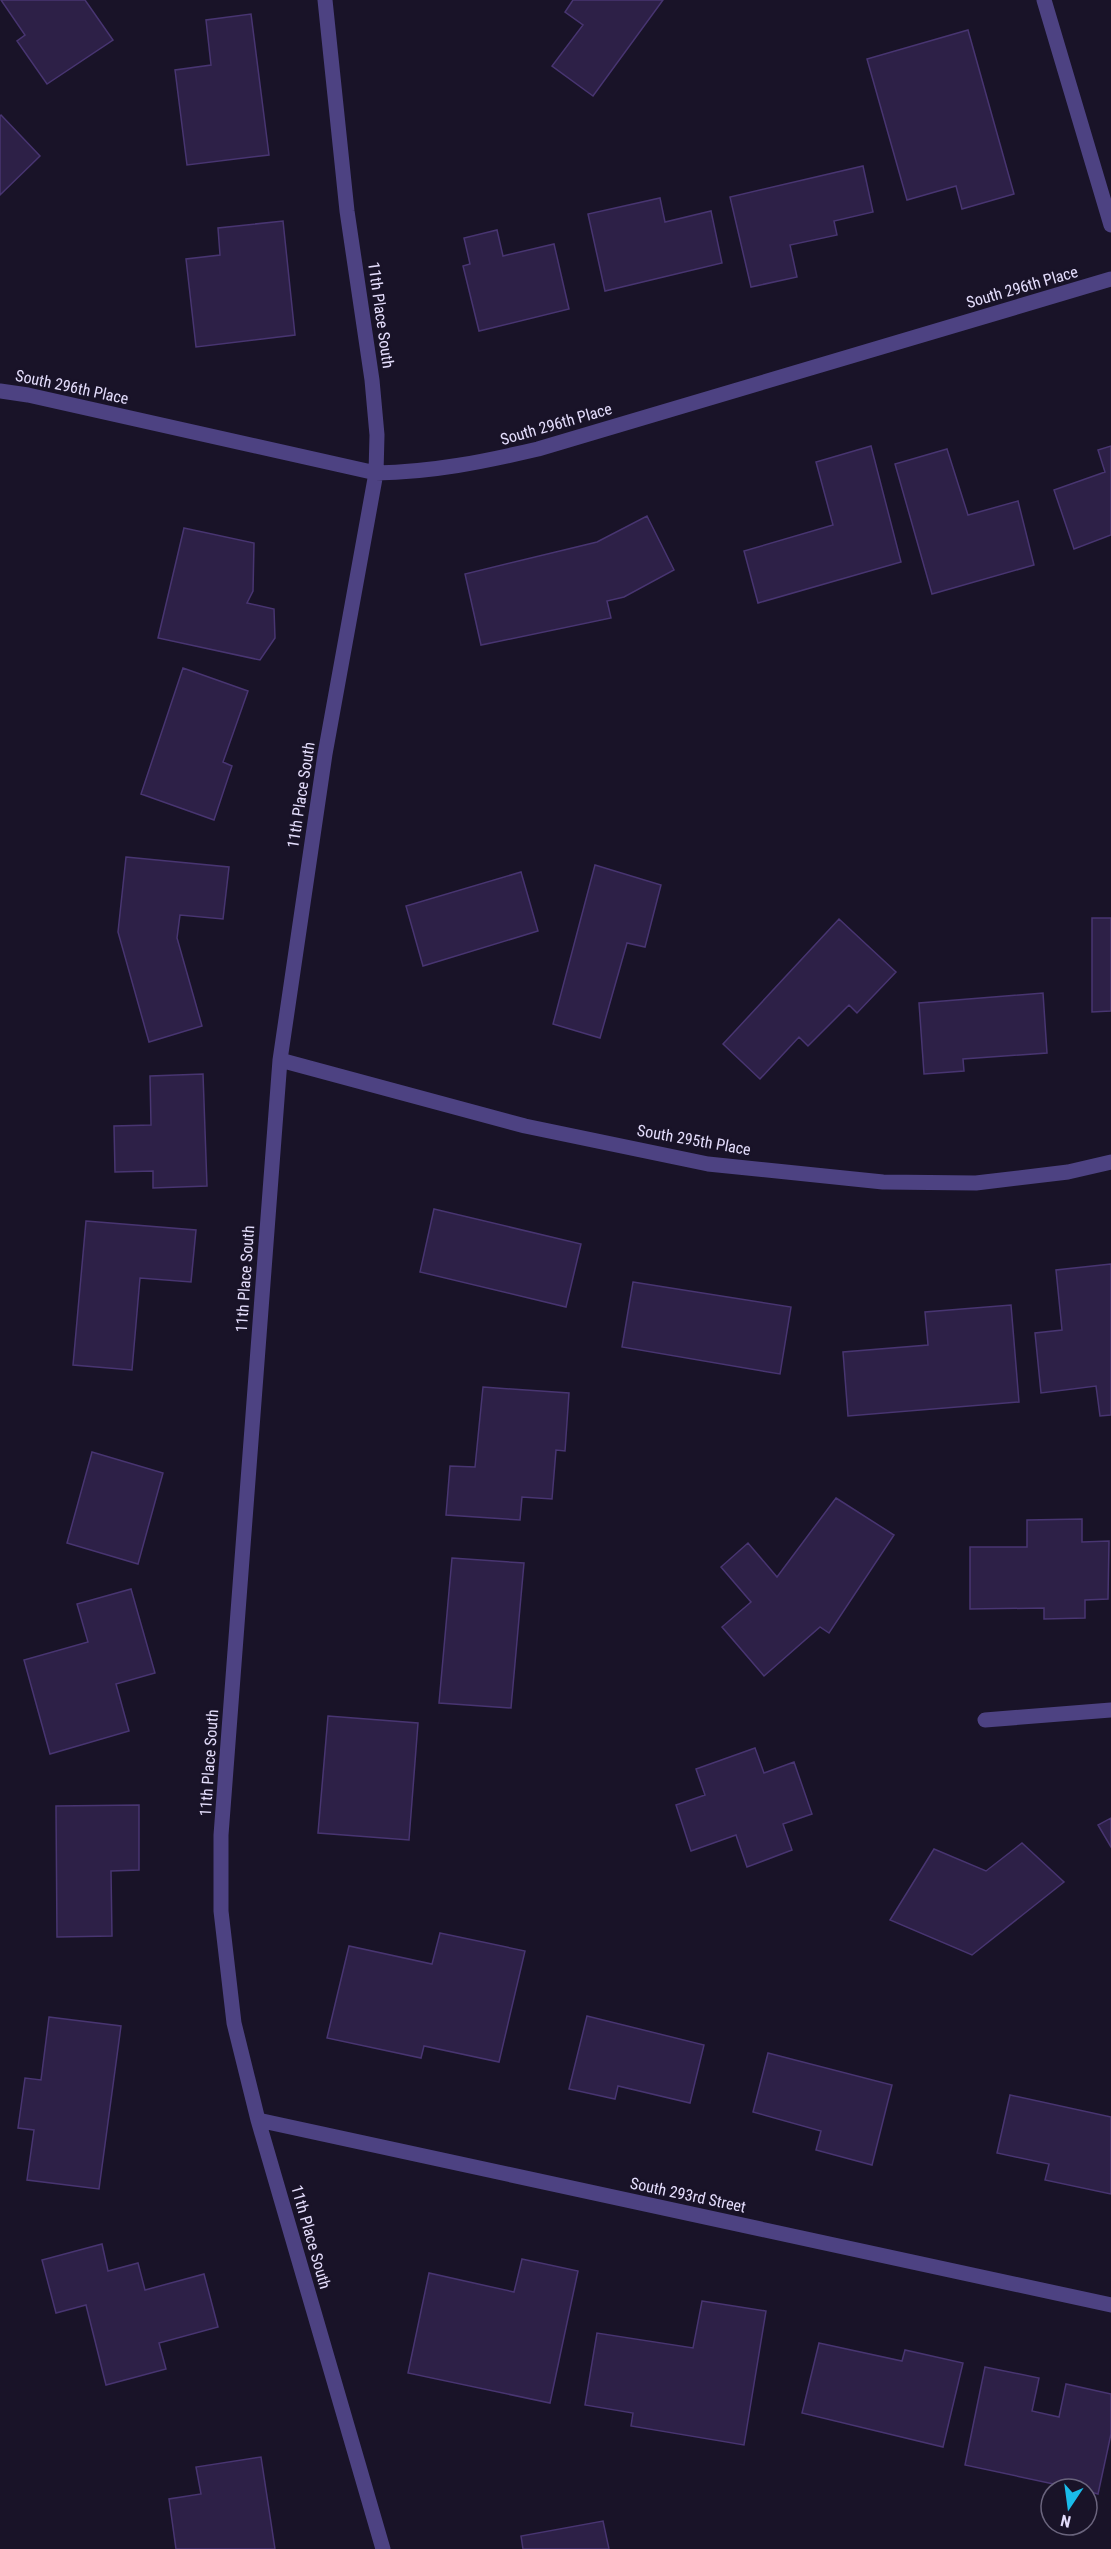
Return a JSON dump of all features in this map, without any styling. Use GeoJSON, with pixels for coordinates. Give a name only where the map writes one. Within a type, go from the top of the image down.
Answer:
{"type":"FeatureCollection","features":[{"type":"Feature","properties":{"kind":"street","name":"11th Place South"},"geometry":{"type":"LineString","coordinates":[[325,0],[347,211],[372,381],[377,435],[376,473],[325,754],[280,1060],[221,1835],[221,1911],[234,2023],[258,2120],[383,2549]]}},
{"type":"Feature","properties":{"kind":"street"},"geometry":{"type":"LineString","coordinates":[[1044,0],[1111,225]]}},
{"type":"Feature","properties":{"kind":"street","name":"South 296th Place"},"geometry":{"type":"LineString","coordinates":[[0,391],[28,395],[376,473],[419,472],[474,464],[537,449],[1111,279]]}},
{"type":"Feature","properties":{"kind":"street","name":"South 295th Place"},"geometry":{"type":"LineString","coordinates":[[280,1060],[525,1126],[708,1164],[883,1182],[976,1183],[1068,1172],[1111,1162]]}},
{"type":"Feature","properties":{"kind":"street"},"geometry":{"type":"LineString","coordinates":[[985,1720],[1111,1710]]}},
{"type":"Feature","properties":{"kind":"street","name":"South 293rd Street"},"geometry":{"type":"LineString","coordinates":[[258,2120],[1111,2305]]}},
{"type":"Feature","properties":{"kind":"building"},"geometry":{"type":"Polygon","coordinates":[[[1,0],[85,0],[113,40],[47,84],[17,41],[25,35],[1,0]]]}},
{"type":"Feature","properties":{"kind":"building"},"geometry":{"type":"Polygon","coordinates":[[[573,0],[663,0],[593,96],[552,66],[583,25],[565,12],[573,0]]]}},
{"type":"Feature","properties":{"kind":"building"},"geometry":{"type":"Polygon","coordinates":[[[251,14],[269,155],[187,165],[175,70],[211,65],[206,20],[251,14]]]}},
{"type":"Feature","properties":{"kind":"building"},"geometry":{"type":"Polygon","coordinates":[[[968,30],[1014,194],[962,209],[956,186],[907,200],[867,59],[968,30]]]}},
{"type":"Feature","properties":{"kind":"building"},"geometry":{"type":"Polygon","coordinates":[[[0,116],[40,156],[0,195],[0,116]]]}},
{"type":"Feature","properties":{"kind":"building"},"geometry":{"type":"Polygon","coordinates":[[[863,166],[873,212],[834,221],[837,235],[790,245],[797,277],[751,287],[730,197],[863,166]]]}},
{"type":"Feature","properties":{"kind":"building"},"geometry":{"type":"Polygon","coordinates":[[[660,198],[665,222],[711,211],[722,263],[605,291],[588,214],[660,198]]]}},
{"type":"Feature","properties":{"kind":"building"},"geometry":{"type":"Polygon","coordinates":[[[283,221],[295,335],[196,347],[186,259],[220,255],[218,228],[283,221]]]}},
{"type":"Feature","properties":{"kind":"building"},"geometry":{"type":"Polygon","coordinates":[[[497,230],[503,256],[554,244],[569,309],[479,331],[463,266],[470,264],[464,238],[497,230]]]}},
{"type":"Feature","properties":{"kind":"building"},"geometry":{"type":"Polygon","coordinates":[[[871,446],[901,562],[758,603],[744,551],[833,525],[816,462],[871,446]]]}},
{"type":"Feature","properties":{"kind":"building"},"geometry":{"type":"Polygon","coordinates":[[[1111,446],[1111,535],[1074,549],[1054,490],[1105,472],[1098,450],[1111,446]]]}},
{"type":"Feature","properties":{"kind":"building"},"geometry":{"type":"Polygon","coordinates":[[[947,449],[968,515],[1018,501],[1034,565],[932,594],[895,464],[947,449]]]}},
{"type":"Feature","properties":{"kind":"building"},"geometry":{"type":"Polygon","coordinates":[[[647,516],[674,570],[624,597],[607,601],[611,618],[481,645],[465,574],[597,542],[647,516]]]}},
{"type":"Feature","properties":{"kind":"building"},"geometry":{"type":"Polygon","coordinates":[[[184,528],[254,543],[253,591],[247,603],[274,609],[275,638],[260,660],[158,638],[184,528]]]}},
{"type":"Feature","properties":{"kind":"building"},"geometry":{"type":"Polygon","coordinates":[[[183,668],[248,691],[223,762],[232,766],[214,820],[141,794],[183,668]]]}},
{"type":"Feature","properties":{"kind":"building"},"geometry":{"type":"Polygon","coordinates":[[[126,857],[229,867],[223,919],[180,915],[177,938],[202,1026],[149,1042],[118,932],[126,857]]]}},
{"type":"Feature","properties":{"kind":"building"},"geometry":{"type":"Polygon","coordinates":[[[595,865],[661,885],[645,947],[627,943],[600,1038],[553,1024],[595,865]]]}},
{"type":"Feature","properties":{"kind":"building"},"geometry":{"type":"Polygon","coordinates":[[[521,872],[538,931],[423,966],[406,906],[521,872]]]}},
{"type":"Feature","properties":{"kind":"building"},"geometry":{"type":"Polygon","coordinates":[[[1092,918],[1111,918],[1111,1011],[1092,1012],[1092,918]]]}},
{"type":"Feature","properties":{"kind":"building"},"geometry":{"type":"Polygon","coordinates":[[[839,919],[896,972],[857,1013],[849,1005],[808,1046],[799,1037],[760,1079],[723,1044],[839,919]]]}},
{"type":"Feature","properties":{"kind":"building"},"geometry":{"type":"Polygon","coordinates":[[[1043,993],[1047,1053],[963,1059],[964,1071],[924,1074],[919,1003],[1043,993]]]}},
{"type":"Feature","properties":{"kind":"building"},"geometry":{"type":"Polygon","coordinates":[[[203,1074],[207,1186],[153,1188],[153,1171],[115,1172],[114,1126],[151,1125],[150,1076],[203,1074]]]}},
{"type":"Feature","properties":{"kind":"building"},"geometry":{"type":"Polygon","coordinates":[[[434,1209],[581,1244],[566,1307],[420,1272],[434,1209]]]}},
{"type":"Feature","properties":{"kind":"building"},"geometry":{"type":"Polygon","coordinates":[[[86,1221],[196,1230],[191,1282],[140,1278],[132,1370],[73,1365],[86,1221]]]}},
{"type":"Feature","properties":{"kind":"building"},"geometry":{"type":"Polygon","coordinates":[[[1111,1264],[1111,1415],[1100,1416],[1096,1386],[1041,1393],[1035,1333],[1062,1330],[1056,1270],[1111,1264]]]}},
{"type":"Feature","properties":{"kind":"building"},"geometry":{"type":"Polygon","coordinates":[[[633,1282],[791,1307],[780,1374],[622,1347],[633,1282]]]}},
{"type":"Feature","properties":{"kind":"building"},"geometry":{"type":"Polygon","coordinates":[[[1011,1305],[1019,1402],[848,1416],[843,1352],[928,1345],[925,1312],[1011,1305]]]}},
{"type":"Feature","properties":{"kind":"building"},"geometry":{"type":"Polygon","coordinates":[[[483,1387],[569,1393],[565,1451],[556,1450],[552,1499],[522,1497],[520,1520],[446,1515],[450,1466],[475,1467],[483,1387]]]}},
{"type":"Feature","properties":{"kind":"building"},"geometry":{"type":"Polygon","coordinates":[[[92,1452],[163,1473],[138,1564],[67,1543],[92,1452]]]}},
{"type":"Feature","properties":{"kind":"building"},"geometry":{"type":"Polygon","coordinates":[[[836,1498],[894,1535],[829,1633],[820,1627],[764,1676],[722,1627],[751,1602],[721,1567],[748,1543],[777,1577],[836,1498]]]}},
{"type":"Feature","properties":{"kind":"building"},"geometry":{"type":"Polygon","coordinates":[[[1082,1519],[1082,1542],[1109,1541],[1108,1599],[1085,1600],[1085,1618],[1044,1619],[1044,1608],[970,1609],[970,1547],[1027,1547],[1027,1520],[1082,1519]]]}},
{"type":"Feature","properties":{"kind":"building"},"geometry":{"type":"Polygon","coordinates":[[[452,1558],[524,1563],[511,1708],[439,1703],[452,1558]]]}},
{"type":"Feature","properties":{"kind":"building"},"geometry":{"type":"Polygon","coordinates":[[[131,1589],[155,1673],[116,1684],[129,1731],[50,1754],[24,1660],[88,1642],[77,1604],[131,1589]]]}},
{"type":"Feature","properties":{"kind":"building"},"geometry":{"type":"Polygon","coordinates":[[[328,1716],[418,1723],[409,1840],[318,1833],[328,1716]]]}},
{"type":"Feature","properties":{"kind":"building"},"geometry":{"type":"Polygon","coordinates":[[[755,1748],[764,1773],[794,1762],[812,1814],[783,1824],[792,1850],[747,1867],[736,1835],[691,1851],[676,1805],[705,1795],[696,1769],[755,1748]]]}},
{"type":"Feature","properties":{"kind":"building"},"geometry":{"type":"Polygon","coordinates":[[[139,1805],[139,1870],[111,1871],[112,1936],[57,1937],[56,1806],[139,1805]]]}},
{"type":"Feature","properties":{"kind":"building"},"geometry":{"type":"Polygon","coordinates":[[[1111,1818],[1111,1847],[1098,1825],[1111,1818]]]}},
{"type":"Feature","properties":{"kind":"building"},"geometry":{"type":"Polygon","coordinates":[[[1022,1843],[1064,1882],[972,1955],[890,1920],[934,1849],[986,1871],[1022,1843]]]}},
{"type":"Feature","properties":{"kind":"building"},"geometry":{"type":"Polygon","coordinates":[[[440,1933],[525,1951],[499,2062],[424,2046],[421,2058],[327,2038],[349,1946],[432,1964],[440,1933]]]}},
{"type":"Feature","properties":{"kind":"building"},"geometry":{"type":"Polygon","coordinates":[[[587,2016],[704,2045],[690,2103],[618,2086],[615,2099],[569,2089],[587,2016]]]}},
{"type":"Feature","properties":{"kind":"building"},"geometry":{"type":"Polygon","coordinates":[[[49,2017],[121,2026],[99,2189],[27,2180],[34,2130],[18,2128],[25,2078],[41,2080],[49,2017]]]}},
{"type":"Feature","properties":{"kind":"building"},"geometry":{"type":"Polygon","coordinates":[[[768,2053],[892,2085],[872,2165],[816,2150],[821,2131],[753,2112],[768,2053]]]}},
{"type":"Feature","properties":{"kind":"building"},"geometry":{"type":"Polygon","coordinates":[[[1010,2095],[1111,2117],[1111,2194],[1045,2180],[1049,2164],[997,2153],[1010,2095]]]}},
{"type":"Feature","properties":{"kind":"building"},"geometry":{"type":"Polygon","coordinates":[[[102,2244],[108,2271],[138,2263],[145,2290],[204,2274],[218,2327],[159,2343],[166,2369],[106,2385],[86,2305],[56,2313],[42,2260],[102,2244]]]}},
{"type":"Feature","properties":{"kind":"building"},"geometry":{"type":"Polygon","coordinates":[[[522,2259],[578,2271],[550,2403],[408,2373],[429,2273],[514,2292],[522,2259]]]}},
{"type":"Feature","properties":{"kind":"building"},"geometry":{"type":"Polygon","coordinates":[[[702,2301],[766,2311],[744,2445],[631,2426],[633,2413],[585,2405],[597,2333],[693,2348],[702,2301]]]}},
{"type":"Feature","properties":{"kind":"building"},"geometry":{"type":"Polygon","coordinates":[[[819,2343],[902,2361],[905,2350],[963,2363],[943,2447],[802,2413],[819,2343]]]}},
{"type":"Feature","properties":{"kind":"building"},"geometry":{"type":"Polygon","coordinates":[[[985,2367],[1039,2378],[1032,2411],[1059,2417],[1066,2384],[1111,2394],[1111,2434],[1099,2489],[1099,2477],[1039,2477],[1039,2481],[965,2465],[985,2367]]]}},
{"type":"Feature","properties":{"kind":"building"},"geometry":{"type":"Polygon","coordinates":[[[261,2457],[275,2549],[176,2549],[169,2499],[201,2494],[196,2467],[261,2457]]]}},
{"type":"Feature","properties":{"kind":"building"},"geometry":{"type":"Polygon","coordinates":[[[603,2521],[609,2549],[523,2549],[521,2536],[603,2521]]]}}]}
